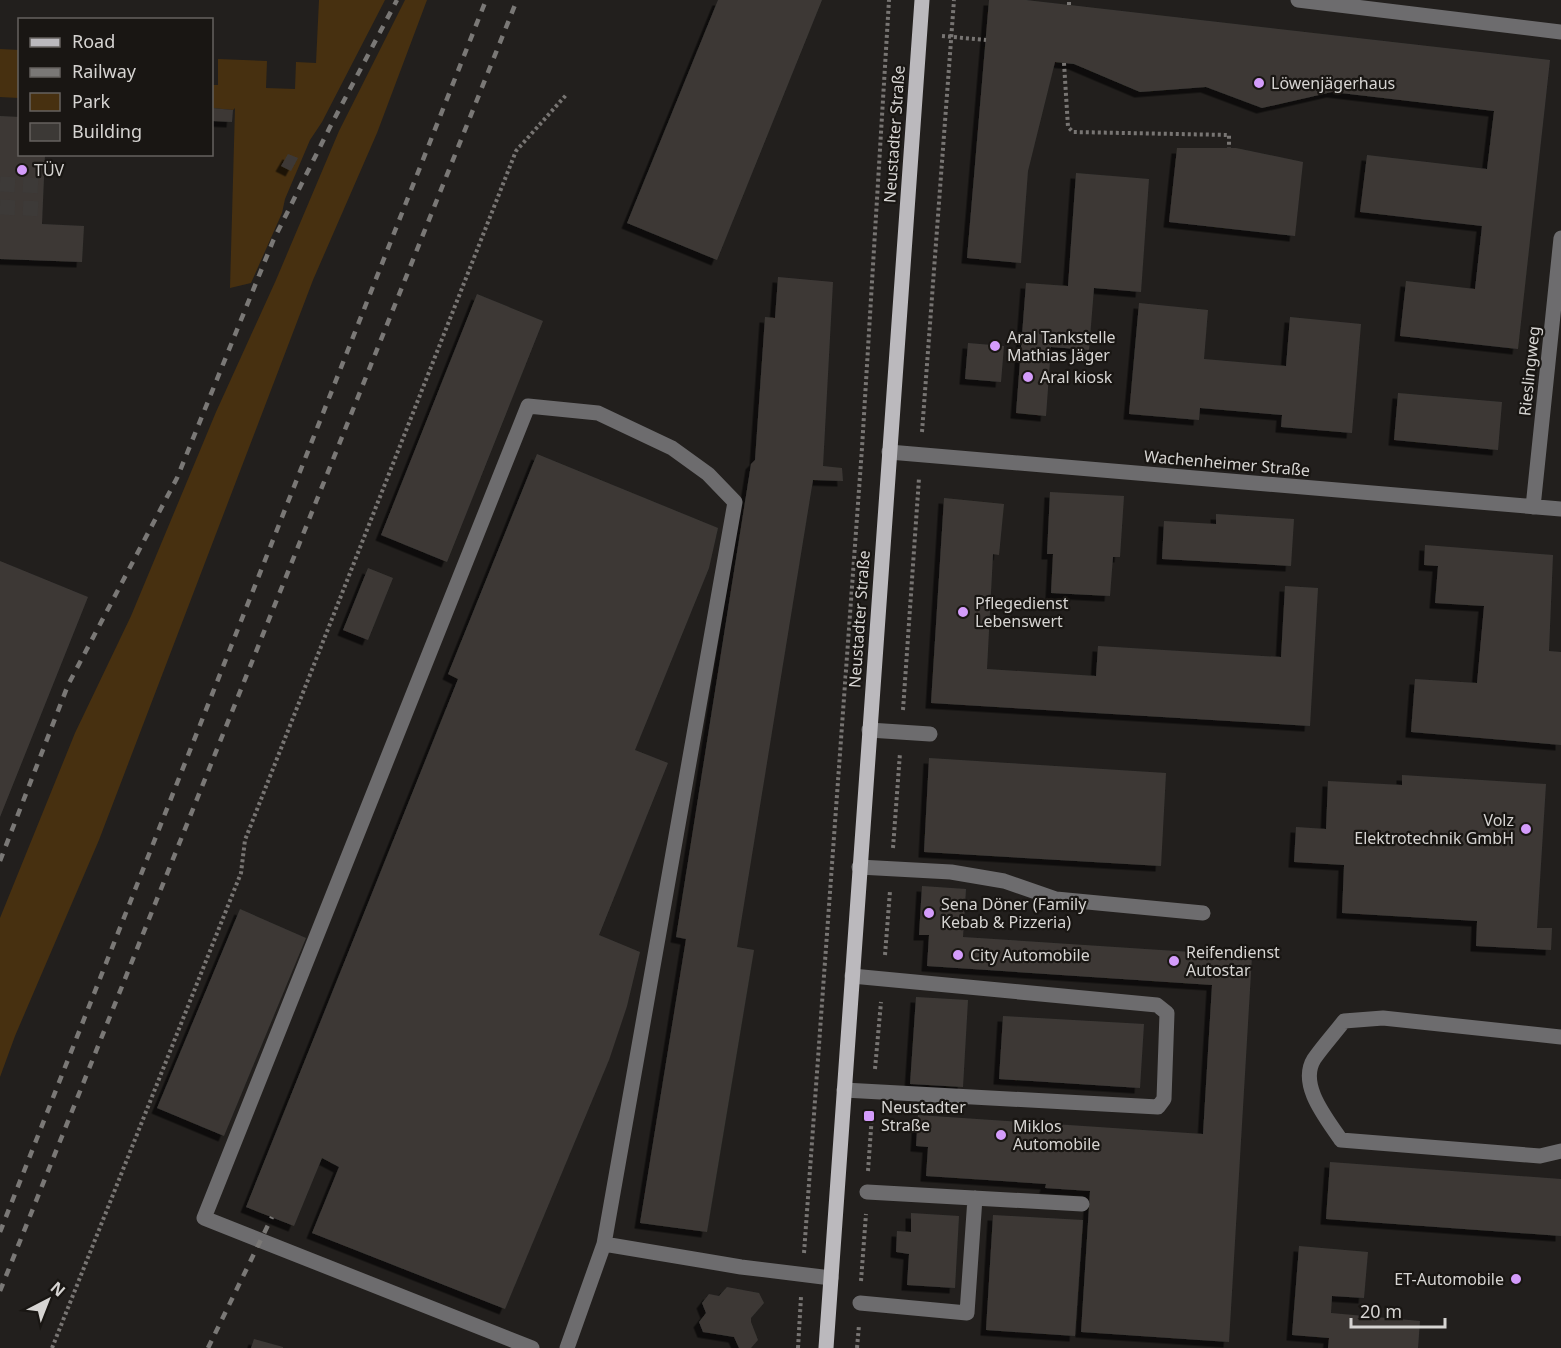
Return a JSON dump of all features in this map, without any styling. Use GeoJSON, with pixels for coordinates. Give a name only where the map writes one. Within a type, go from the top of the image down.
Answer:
{"type":"FeatureCollection","features":[{"type":"Feature","properties":{"kind":"main road","name":"Neustadter Straße"},"geometry":{"type":"LineString","coordinates":[[826,1348],[922,0]]}},
{"type":"Feature","properties":{"kind":"street"},"geometry":{"type":"LineString","coordinates":[[1299,0],[1561,32]]}},
{"type":"Feature","properties":{"kind":"street","name":"Rieslingweg"},"geometry":{"type":"LineString","coordinates":[[1533,507],[1561,238]]}},
{"type":"Feature","properties":{"kind":"street"},"geometry":{"type":"LineString","coordinates":[[532,1348],[204,1218],[528,406],[598,413],[672,448],[708,474],[735,502],[604,1244],[567,1348]]}},
{"type":"Feature","properties":{"kind":"street","name":"Wachenheimer Straße"},"geometry":{"type":"LineString","coordinates":[[889,452],[1561,509]]}},
{"type":"Feature","properties":{"kind":"street"},"geometry":{"type":"LineString","coordinates":[[869,730],[930,734]]}},
{"type":"Feature","properties":{"kind":"street"},"geometry":{"type":"LineString","coordinates":[[859,867],[951,872],[1004,881],[1056,899],[1203,913]]}},
{"type":"Feature","properties":{"kind":"street"},"geometry":{"type":"LineString","coordinates":[[844,1090],[1158,1107],[1164,1099],[1167,1013],[1157,1005],[883,980],[852,975]]}},
{"type":"Feature","properties":{"kind":"street"},"geometry":{"type":"LineString","coordinates":[[1561,1037],[1383,1018],[1344,1022],[1313,1061],[1310,1078],[1315,1100],[1341,1140],[1540,1156],[1561,1150]]}},
{"type":"Feature","properties":{"kind":"street"},"geometry":{"type":"LineString","coordinates":[[867,1192],[1082,1204]]}},
{"type":"Feature","properties":{"kind":"street"},"geometry":{"type":"LineString","coordinates":[[860,1303],[967,1313],[975,1198]]}},
{"type":"Feature","properties":{"kind":"street"},"geometry":{"type":"LineString","coordinates":[[604,1244],[831,1278]]}},
{"type":"Feature","properties":{"kind":"path"},"geometry":{"type":"LineString","coordinates":[[798,1348],[862,448],[889,0]]}},
{"type":"Feature","properties":{"kind":"path"},"geometry":{"type":"LineString","coordinates":[[857,1348],[873,1091],[954,0]]}},
{"type":"Feature","properties":{"kind":"path"},"geometry":{"type":"LineString","coordinates":[[960,38],[986,40]]}},
{"type":"Feature","properties":{"kind":"path"},"geometry":{"type":"LineString","coordinates":[[1064,63],[1068,127],[1072,132],[1229,135],[1229,148]]}},
{"type":"Feature","properties":{"kind":"path"},"geometry":{"type":"LineString","coordinates":[[52,1348],[241,873],[245,840],[516,151],[567,94]]}},
{"type":"Feature","properties":{"kind":"green space"},"geometry":{"type":"Polygon","coordinates":[[[319,0],[385,0],[322,122],[310,140],[285,199],[282,213],[251,283],[230,288],[235,108],[233,110],[213,108],[213,85],[218,85],[218,59],[267,61],[266,88],[295,89],[296,62],[316,63],[319,0]]]}},
{"type":"Feature","properties":{"kind":"green space"},"geometry":{"type":"Polygon","coordinates":[[[405,0],[427,0],[377,133],[313,280],[99,840],[15,1036],[0,1077],[0,918],[75,733],[131,616],[216,412],[276,280],[339,131],[405,0]]]}},
{"type":"Feature","properties":{"kind":"green space"},"geometry":{"type":"Polygon","coordinates":[[[0,49],[18,50],[18,98],[0,97],[0,49]]]}},
{"type":"Feature","properties":{"kind":"building"},"geometry":{"type":"Polygon","coordinates":[[[718,0],[822,0],[717,260],[627,223],[718,0]]]}},
{"type":"Feature","properties":{"kind":"building"},"geometry":{"type":"Polygon","coordinates":[[[989,0],[1026,0],[1550,60],[1518,349],[1400,336],[1406,281],[1475,289],[1482,226],[1360,212],[1367,155],[1487,169],[1494,111],[1332,92],[1262,108],[1206,87],[1140,92],[1074,64],[1055,62],[1028,171],[1021,263],[967,258],[989,0]]]}},
{"type":"Feature","properties":{"kind":"building"},"geometry":{"type":"Polygon","coordinates":[[[213,108],[233,110],[232,122],[213,121],[213,108]]]}},
{"type":"Feature","properties":{"kind":"building"},"geometry":{"type":"Polygon","coordinates":[[[0,116],[18,117],[18,156],[45,156],[42,224],[84,226],[82,262],[0,259],[0,116]]]}},
{"type":"Feature","properties":{"kind":"building"},"geometry":{"type":"Polygon","coordinates":[[[1177,148],[1236,148],[1303,162],[1295,236],[1169,222],[1177,148]]]}},
{"type":"Feature","properties":{"kind":"building"},"geometry":{"type":"Polygon","coordinates":[[[288,154],[298,158],[291,171],[281,166],[288,154]]]}},
{"type":"Feature","properties":{"kind":"building"},"geometry":{"type":"Polygon","coordinates":[[[1076,173],[1149,179],[1141,292],[1094,288],[1089,350],[1051,347],[1046,416],[1016,413],[1026,283],[1068,286],[1076,173]]]}},
{"type":"Feature","properties":{"kind":"building"},"geometry":{"type":"Polygon","coordinates":[[[778,277],[833,282],[823,466],[842,468],[843,481],[813,480],[737,947],[754,950],[707,1232],[640,1223],[686,939],[676,937],[751,464],[755,460],[765,317],[775,318],[778,277]]]}},
{"type":"Feature","properties":{"kind":"building"},"geometry":{"type":"Polygon","coordinates":[[[477,294],[543,321],[447,562],[381,535],[477,294]]]}},
{"type":"Feature","properties":{"kind":"building"},"geometry":{"type":"Polygon","coordinates":[[[1139,303],[1208,310],[1204,359],[1286,366],[1290,317],[1361,324],[1352,433],[1281,427],[1282,415],[1200,408],[1199,420],[1129,414],[1139,303]]]}},
{"type":"Feature","properties":{"kind":"building"},"geometry":{"type":"Polygon","coordinates":[[[968,343],[1004,346],[1001,382],[965,379],[968,343]]]}},
{"type":"Feature","properties":{"kind":"building"},"geometry":{"type":"Polygon","coordinates":[[[1398,393],[1502,402],[1498,450],[1394,440],[1398,393]]]}},
{"type":"Feature","properties":{"kind":"building"},"geometry":{"type":"Polygon","coordinates":[[[537,454],[718,528],[709,568],[635,750],[668,763],[599,935],[640,952],[627,1006],[609,1060],[505,1309],[312,1233],[339,1167],[322,1158],[294,1226],[246,1207],[458,679],[448,674],[537,454]]]}},
{"type":"Feature","properties":{"kind":"building"},"geometry":{"type":"Polygon","coordinates":[[[1050,492],[1124,496],[1120,557],[1113,557],[1110,596],[1051,593],[1053,554],[1047,554],[1050,492]]]}},
{"type":"Feature","properties":{"kind":"building"},"geometry":{"type":"Polygon","coordinates":[[[944,498],[1004,504],[999,555],[993,554],[987,669],[1096,676],[1098,646],[1281,657],[1285,586],[1318,588],[1310,726],[931,703],[944,498]]]}},
{"type":"Feature","properties":{"kind":"building"},"geometry":{"type":"Polygon","coordinates":[[[1216,514],[1294,519],[1291,566],[1162,559],[1164,521],[1216,524],[1216,514]]]}},
{"type":"Feature","properties":{"kind":"building"},"geometry":{"type":"Polygon","coordinates":[[[1425,545],[1553,555],[1549,651],[1561,652],[1561,745],[1411,732],[1415,679],[1477,683],[1484,606],[1435,603],[1438,566],[1424,565],[1425,545]]]}},
{"type":"Feature","properties":{"kind":"building"},"geometry":{"type":"Polygon","coordinates":[[[0,561],[88,597],[0,817],[0,561]]]}},
{"type":"Feature","properties":{"kind":"building"},"geometry":{"type":"Polygon","coordinates":[[[368,568],[393,578],[368,640],[343,630],[368,568]]]}},
{"type":"Feature","properties":{"kind":"building"},"geometry":{"type":"Polygon","coordinates":[[[929,758],[1166,773],[1161,866],[924,852],[929,758]]]}},
{"type":"Feature","properties":{"kind":"building"},"geometry":{"type":"Polygon","coordinates":[[[1402,775],[1546,784],[1537,928],[1552,928],[1551,950],[1476,946],[1477,921],[1342,913],[1344,865],[1294,862],[1296,827],[1326,829],[1328,781],[1402,785],[1402,775]]]}},
{"type":"Feature","properties":{"kind":"building"},"geometry":{"type":"Polygon","coordinates":[[[922,886],[966,889],[963,937],[1252,956],[1229,1342],[1081,1332],[1090,1191],[1045,1188],[1046,1184],[926,1176],[928,1147],[916,1146],[918,1115],[1203,1134],[1212,985],[927,966],[929,935],[919,935],[922,886]]]}},
{"type":"Feature","properties":{"kind":"building"},"geometry":{"type":"Polygon","coordinates":[[[240,909],[306,938],[224,1136],[157,1108],[240,909]]]}},
{"type":"Feature","properties":{"kind":"building"},"geometry":{"type":"Polygon","coordinates":[[[916,997],[968,1000],[963,1087],[910,1084],[916,997]]]}},
{"type":"Feature","properties":{"kind":"building"},"geometry":{"type":"Polygon","coordinates":[[[1003,1016],[1144,1024],[1140,1088],[999,1079],[1003,1016]]]}},
{"type":"Feature","properties":{"kind":"building"},"geometry":{"type":"Polygon","coordinates":[[[1330,1162],[1561,1179],[1561,1236],[1326,1219],[1330,1162]]]}},
{"type":"Feature","properties":{"kind":"building"},"geometry":{"type":"Polygon","coordinates":[[[911,1213],[959,1216],[955,1288],[907,1285],[909,1254],[896,1252],[897,1231],[911,1232],[911,1213]]]}},
{"type":"Feature","properties":{"kind":"building"},"geometry":{"type":"Polygon","coordinates":[[[993,1215],[1083,1220],[1075,1336],[986,1330],[993,1215]]]}},
{"type":"Feature","properties":{"kind":"building"},"geometry":{"type":"Polygon","coordinates":[[[1299,1246],[1368,1252],[1364,1298],[1332,1296],[1331,1313],[1420,1321],[1418,1348],[1328,1348],[1329,1338],[1292,1335],[1299,1246]]]}},
{"type":"Feature","properties":{"kind":"building"},"geometry":{"type":"Polygon","coordinates":[[[727,1287],[759,1293],[764,1303],[751,1318],[758,1340],[751,1348],[739,1348],[734,1337],[703,1332],[699,1322],[706,1313],[702,1303],[709,1294],[719,1296],[727,1287]]]}},
{"type":"Feature","properties":{"kind":"building"},"geometry":{"type":"Polygon","coordinates":[[[254,1339],[283,1347],[283,1348],[251,1348],[254,1339]]]}},
{"type":"Feature","properties":{"kind":"tunnel"},"geometry":{"type":"LineString","coordinates":[[0,184],[44,186]]}},
{"type":"Feature","properties":{"kind":"tunnel"},"geometry":{"type":"LineString","coordinates":[[0,207],[43,209]]}},
{"type":"Feature","properties":{"kind":"railway"},"geometry":{"type":"LineString","coordinates":[[0,861],[68,685],[177,478],[273,241],[397,0]]}},
{"type":"Feature","properties":{"kind":"railway"},"geometry":{"type":"LineString","coordinates":[[0,1232],[486,0]]}},
{"type":"Feature","properties":{"kind":"railway"},"geometry":{"type":"LineString","coordinates":[[0,1291],[517,0]]}},
{"type":"Feature","properties":{"kind":"railway"},"geometry":{"type":"LineString","coordinates":[[208,1348],[272,1217]]}},
{"type":"Feature","properties":{"kind":"place","name":"Löwenjägerhaus"},"geometry":{"type":"Point","coordinates":[1259,83]}},
{"type":"Feature","properties":{"kind":"place","name":"TÜV"},"geometry":{"type":"Point","coordinates":[22,170]}},
{"type":"Feature","properties":{"kind":"place","name":"Aral Tankstelle Mathias Jäger"},"geometry":{"type":"Point","coordinates":[995,346]}},
{"type":"Feature","properties":{"kind":"place","name":"Aral kiosk"},"geometry":{"type":"Point","coordinates":[1028,377]}},
{"type":"Feature","properties":{"kind":"place","name":"Pflegedienst Lebenswert"},"geometry":{"type":"Point","coordinates":[963,612]}},
{"type":"Feature","properties":{"kind":"place","name":"Volz Elektrotechnik GmbH"},"geometry":{"type":"Point","coordinates":[1526,829]}},
{"type":"Feature","properties":{"kind":"place","name":"Sena Döner (Family Kebab & Pizzeria)"},"geometry":{"type":"Point","coordinates":[929,913]}},
{"type":"Feature","properties":{"kind":"place","name":"City Automobile"},"geometry":{"type":"Point","coordinates":[958,955]}},
{"type":"Feature","properties":{"kind":"place","name":"Reifendienst Autostar"},"geometry":{"type":"Point","coordinates":[1174,961]}},
{"type":"Feature","properties":{"kind":"place","name":"Neustadter Straße"},"geometry":{"type":"Point","coordinates":[869,1116]}},
{"type":"Feature","properties":{"kind":"place","name":"Miklos Automobile"},"geometry":{"type":"Point","coordinates":[1001,1135]}},
{"type":"Feature","properties":{"kind":"place","name":"ET-Automobile"},"geometry":{"type":"Point","coordinates":[1516,1279]}}]}
